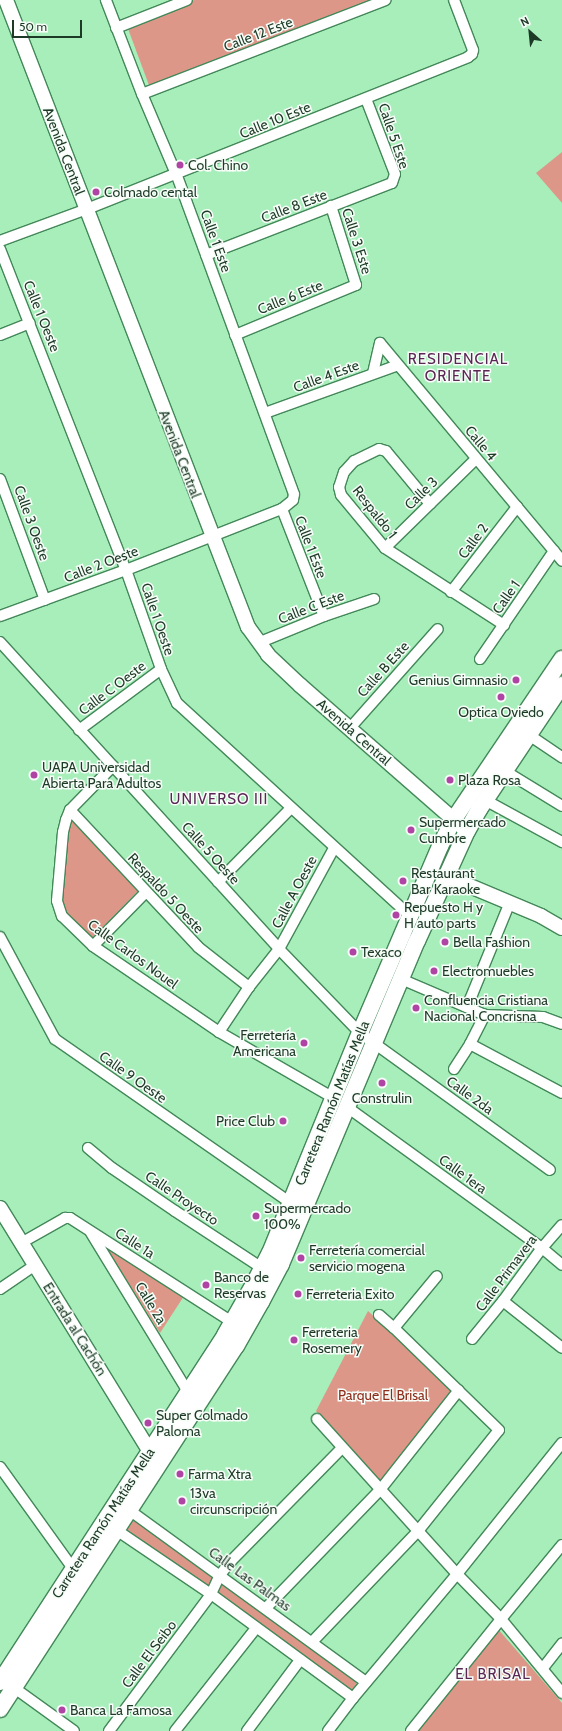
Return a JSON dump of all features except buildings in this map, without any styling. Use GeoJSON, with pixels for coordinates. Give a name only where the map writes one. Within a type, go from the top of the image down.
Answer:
{"type":"FeatureCollection","features":[{"type":"Feature","properties":{"kind":"main road","name":"Avenida Central"},"geometry":{"type":"LineString","coordinates":[[6,0],[240,612],[258,643],[301,686],[467,831]]}},
{"type":"Feature","properties":{"kind":"main road","name":"Carretera Ramón Matías Mella"},"geometry":{"type":"LineString","coordinates":[[4,1681],[117,1530],[236,1346],[261,1302],[281,1264],[341,1102],[360,1033],[440,846],[454,819],[562,659]]}},
{"type":"Feature","properties":{"kind":"main road","name":"Carretera Ramón Matías Mella"},"geometry":{"type":"LineString","coordinates":[[0,1709],[4,1681],[103,1521],[232,1322],[262,1268],[291,1203],[341,1102],[374,1043],[467,831],[485,800],[562,685]]}},
{"type":"Feature","properties":{"kind":"main road"},"geometry":{"type":"LineString","coordinates":[[446,876],[510,902],[541,916],[562,928]]}},
{"type":"Feature","properties":{"kind":"main road","name":"Entrada al Cachón"},"geometry":{"type":"LineString","coordinates":[[0,1208],[149,1450]]}},
{"type":"Feature","properties":{"kind":"main road"},"geometry":{"type":"LineString","coordinates":[[149,1450],[162,1460]]}},
{"type":"Feature","properties":{"kind":"street","name":"Calle 1 Este"},"geometry":{"type":"LineString","coordinates":[[106,0],[142,94],[176,174],[294,494],[293,500],[282,509],[324,616]]}},
{"type":"Feature","properties":{"kind":"street"},"geometry":{"type":"LineString","coordinates":[[116,28],[187,0]]}},
{"type":"Feature","properties":{"kind":"street","name":"Calle 12 Este"},"geometry":{"type":"LineString","coordinates":[[142,94],[385,0]]}},
{"type":"Feature","properties":{"kind":"street","name":"Calle 10 Este"},"geometry":{"type":"LineString","coordinates":[[0,241],[87,209],[366,99],[468,57],[472,54],[473,50],[454,0]]}},
{"type":"Feature","properties":{"kind":"street","name":"Calle 5 Este"},"geometry":{"type":"LineString","coordinates":[[366,99],[395,174],[392,183]]}},
{"type":"Feature","properties":{"kind":"street","name":"Calle 8 Este"},"geometry":{"type":"LineString","coordinates":[[206,255],[392,183]]}},
{"type":"Feature","properties":{"kind":"street","name":"Calle 3 Este"},"geometry":{"type":"LineString","coordinates":[[331,206],[356,285]]}},
{"type":"Feature","properties":{"kind":"street","name":"Calle 1 Oeste"},"geometry":{"type":"LineString","coordinates":[[0,249],[126,570],[161,669],[171,692],[184,710],[410,916]]}},
{"type":"Feature","properties":{"kind":"street","name":"Calle 6 Este"},"geometry":{"type":"LineString","coordinates":[[235,335],[356,285]]}},
{"type":"Feature","properties":{"kind":"street"},"geometry":{"type":"LineString","coordinates":[[0,335],[30,323]]}},
{"type":"Feature","properties":{"kind":"street","name":"Calle 4"},"geometry":{"type":"LineString","coordinates":[[372,373],[380,343],[562,561]]}},
{"type":"Feature","properties":{"kind":"street","name":"Calle 4 Este"},"geometry":{"type":"LineString","coordinates":[[265,413],[372,373],[398,365]]}},
{"type":"Feature","properties":{"kind":"street","name":"Respaldo 1"},"geometry":{"type":"LineString","coordinates":[[430,504],[386,451],[379,449],[354,461],[344,472],[339,487],[341,494],[384,548],[504,625]]}},
{"type":"Feature","properties":{"kind":"street","name":"Calle 3"},"geometry":{"type":"LineString","coordinates":[[384,548],[476,459]]}},
{"type":"Feature","properties":{"kind":"street","name":"Calle 3 Oeste"},"geometry":{"type":"LineString","coordinates":[[0,479],[45,600]]}},
{"type":"Feature","properties":{"kind":"street","name":"Calle 2"},"geometry":{"type":"LineString","coordinates":[[451,592],[517,506]]}},
{"type":"Feature","properties":{"kind":"street","name":"Calle 2 Oeste"},"geometry":{"type":"LineString","coordinates":[[0,616],[126,570],[282,509]]}},
{"type":"Feature","properties":{"kind":"street","name":"Calle 1"},"geometry":{"type":"LineString","coordinates":[[480,659],[554,552]]}},
{"type":"Feature","properties":{"kind":"street","name":"Calle C Este"},"geometry":{"type":"LineString","coordinates":[[258,643],[324,616],[374,599]]}},
{"type":"Feature","properties":{"kind":"street","name":"Calle B Este"},"geometry":{"type":"LineString","coordinates":[[350,728],[438,629]]}},
{"type":"Feature","properties":{"kind":"street","name":"Calle 5 Oeste"},"geometry":{"type":"LineString","coordinates":[[0,642],[279,949],[360,1033],[374,1043]]}},
{"type":"Feature","properties":{"kind":"street","name":"Calle C Oeste"},"geometry":{"type":"LineString","coordinates":[[79,730],[161,669]]}},
{"type":"Feature","properties":{"kind":"street"},"geometry":{"type":"LineString","coordinates":[[529,735],[562,757]]}},
{"type":"Feature","properties":{"kind":"street","name":"Calle Carlos Nouel"},"geometry":{"type":"LineString","coordinates":[[113,766],[70,810],[63,832],[57,900],[58,908],[67,921],[93,946],[219,1032],[341,1102]]}},
{"type":"Feature","properties":{"kind":"street"},"geometry":{"type":"LineString","coordinates":[[505,771],[562,806]]}},
{"type":"Feature","properties":{"kind":"street"},"geometry":{"type":"LineString","coordinates":[[485,800],[562,842]]}},
{"type":"Feature","properties":{"kind":"street"},"geometry":{"type":"LineString","coordinates":[[218,882],[291,808]]}},
{"type":"Feature","properties":{"kind":"street","name":"Respaldo 5 Oeste"},"geometry":{"type":"LineString","coordinates":[[70,810],[198,947],[249,987]]}},
{"type":"Feature","properties":{"kind":"street","name":"Calle A Oeste"},"geometry":{"type":"LineString","coordinates":[[219,1032],[249,987],[279,949],[334,848]]}},
{"type":"Feature","properties":{"kind":"street"},"geometry":{"type":"LineString","coordinates":[[93,946],[146,892]]}},
{"type":"Feature","properties":{"kind":"street"},"geometry":{"type":"LineString","coordinates":[[467,1007],[510,902]]}},
{"type":"Feature","properties":{"kind":"street","name":"Calle 9 Oeste"},"geometry":{"type":"LineString","coordinates":[[0,937],[55,1039],[291,1203]]}},
{"type":"Feature","properties":{"kind":"street"},"geometry":{"type":"LineString","coordinates":[[401,979],[485,1015],[543,1018],[562,1024]]}},
{"type":"Feature","properties":{"kind":"street"},"geometry":{"type":"LineString","coordinates":[[454,1068],[470,1044],[485,1015]]}},
{"type":"Feature","properties":{"kind":"street","name":"Calle 2da"},"geometry":{"type":"LineString","coordinates":[[374,1043],[550,1170]]}},
{"type":"Feature","properties":{"kind":"street"},"geometry":{"type":"LineString","coordinates":[[470,1044],[562,1093]]}},
{"type":"Feature","properties":{"kind":"street","name":"Calle 1era"},"geometry":{"type":"LineString","coordinates":[[341,1102],[542,1248],[562,1265]]}},
{"type":"Feature","properties":{"kind":"street","name":"Calle Proyecto"},"geometry":{"type":"LineString","coordinates":[[88,1148],[112,1168],[262,1268]]}},
{"type":"Feature","properties":{"kind":"street","name":"Calle 1a"},"geometry":{"type":"LineString","coordinates":[[21,1243],[65,1218],[70,1218],[232,1322]]}},
{"type":"Feature","properties":{"kind":"street","name":"Calle Primavera"},"geometry":{"type":"LineString","coordinates":[[472,1339],[503,1301],[542,1248],[562,1225]]}},
{"type":"Feature","properties":{"kind":"street","name":"Calle 2a"},"geometry":{"type":"LineString","coordinates":[[90,1230],[188,1392]]}},
{"type":"Feature","properties":{"kind":"street"},"geometry":{"type":"LineString","coordinates":[[0,1289],[35,1265]]}},
{"type":"Feature","properties":{"kind":"street"},"geometry":{"type":"LineString","coordinates":[[394,1328],[437,1276]]}},
{"type":"Feature","properties":{"kind":"street"},"geometry":{"type":"LineString","coordinates":[[503,1301],[562,1348]]}},
{"type":"Feature","properties":{"kind":"street"},"geometry":{"type":"LineString","coordinates":[[312,1642],[418,1531],[499,1430],[394,1328],[379,1316]]}},
{"type":"Feature","properties":{"kind":"street"},"geometry":{"type":"LineString","coordinates":[[266,1608],[380,1490],[459,1390]]}},
{"type":"Feature","properties":{"kind":"street"},"geometry":{"type":"LineString","coordinates":[[317,1419],[457,1574],[501,1619],[562,1692]]}},
{"type":"Feature","properties":{"kind":"street"},"geometry":{"type":"LineString","coordinates":[[328,1731],[366,1682],[457,1574],[562,1443]]}},
{"type":"Feature","properties":{"kind":"street","name":"Calle El Seibo"},"geometry":{"type":"LineString","coordinates":[[108,1731],[211,1594],[220,1575],[231,1561],[342,1448]]}},
{"type":"Feature","properties":{"kind":"street"},"geometry":{"type":"LineString","coordinates":[[0,1467],[74,1570]]}},
{"type":"Feature","properties":{"kind":"street","name":"Calle Las Palmas"},"geometry":{"type":"LineString","coordinates":[[116,1501],[266,1608],[366,1682]]}},
{"type":"Feature","properties":{"kind":"street"},"geometry":{"type":"LineString","coordinates":[[103,1521],[211,1594],[353,1698]]}},
{"type":"Feature","properties":{"kind":"street"},"geometry":{"type":"LineString","coordinates":[[411,1731],[562,1545]]}},
{"type":"Feature","properties":{"kind":"street"},"geometry":{"type":"LineString","coordinates":[[175,1731],[256,1628]]}},
{"type":"Feature","properties":{"kind":"street"},"geometry":{"type":"LineString","coordinates":[[543,1668],[562,1644]]}},
{"type":"Feature","properties":{"kind":"street"},"geometry":{"type":"LineString","coordinates":[[247,1731],[300,1660]]}},
{"type":"Feature","properties":{"kind":"street"},"geometry":{"type":"LineString","coordinates":[[4,1681],[74,1731]]}},
{"type":"Feature","properties":{"kind":"green space"},"geometry":{"type":"Polygon","coordinates":[[[194,0],[374,0],[150,88],[127,26],[194,0]]]}},
{"type":"Feature","properties":{"kind":"green space"},"geometry":{"type":"Polygon","coordinates":[[[562,152],[562,203],[536,173],[562,152]]]}},
{"type":"Feature","properties":{"kind":"green space"},"geometry":{"type":"Polygon","coordinates":[[[72,816],[139,890],[91,939],[66,918],[59,902],[61,853],[72,816]]]}},
{"type":"Feature","properties":{"kind":"green space"},"geometry":{"type":"Polygon","coordinates":[[[102,1241],[184,1296],[160,1333],[102,1241]]]}},
{"type":"Feature","properties":{"kind":"green space","name":"Parque El Brisal"},"geometry":{"type":"Polygon","coordinates":[[[368,1311],[454,1389],[380,1482],[316,1411],[368,1311]]]}},
{"type":"Feature","properties":{"kind":"green space"},"geometry":{"type":"Polygon","coordinates":[[[133,1518],[358,1681],[350,1692],[125,1529],[133,1518]]]}},
{"type":"Feature","properties":{"kind":"green space"},"geometry":{"type":"Polygon","coordinates":[[[498,1629],[562,1703],[562,1731],[417,1731],[498,1629]]]}},
{"type":"Feature","properties":{"kind":"place","name":"Col. Chino"},"geometry":{"type":"Point","coordinates":[180,165]}},
{"type":"Feature","properties":{"kind":"place","name":"Colmado cental"},"geometry":{"type":"Point","coordinates":[96,192]}},
{"type":"Feature","properties":{"kind":"place","name":"Genius Gimnasio"},"geometry":{"type":"Point","coordinates":[516,680]}},
{"type":"Feature","properties":{"kind":"place","name":"Optica Oviedo"},"geometry":{"type":"Point","coordinates":[501,697]}},
{"type":"Feature","properties":{"kind":"place","name":"UAPA Universidad Abierta Para Adultos"},"geometry":{"type":"Point","coordinates":[34,775]}},
{"type":"Feature","properties":{"kind":"place","name":"Plaza Rosa"},"geometry":{"type":"Point","coordinates":[450,780]}},
{"type":"Feature","properties":{"kind":"place","name":"Supermercado Cumbre"},"geometry":{"type":"Point","coordinates":[411,830]}},
{"type":"Feature","properties":{"kind":"place","name":"Restaurant Bar Karaoke"},"geometry":{"type":"Point","coordinates":[403,881]}},
{"type":"Feature","properties":{"kind":"place","name":"Repuesto H y H auto parts"},"geometry":{"type":"Point","coordinates":[396,915]}},
{"type":"Feature","properties":{"kind":"place","name":"Bella Fashion"},"geometry":{"type":"Point","coordinates":[445,942]}},
{"type":"Feature","properties":{"kind":"place","name":"Texaco"},"geometry":{"type":"Point","coordinates":[353,952]}},
{"type":"Feature","properties":{"kind":"place","name":"Electromuebles"},"geometry":{"type":"Point","coordinates":[434,971]}},
{"type":"Feature","properties":{"kind":"place","name":"Confluencia Cristiana Nacional Concrisna"},"geometry":{"type":"Point","coordinates":[416,1008]}},
{"type":"Feature","properties":{"kind":"place","name":"Ferretería Americana"},"geometry":{"type":"Point","coordinates":[304,1043]}},
{"type":"Feature","properties":{"kind":"place","name":"Construlin"},"geometry":{"type":"Point","coordinates":[382,1083]}},
{"type":"Feature","properties":{"kind":"place","name":"Price Club"},"geometry":{"type":"Point","coordinates":[283,1121]}},
{"type":"Feature","properties":{"kind":"place","name":"Supermercado 100%"},"geometry":{"type":"Point","coordinates":[256,1216]}},
{"type":"Feature","properties":{"kind":"place","name":"Ferretería comercial servicio mogena"},"geometry":{"type":"Point","coordinates":[301,1258]}},
{"type":"Feature","properties":{"kind":"place","name":"Banco de Reservas"},"geometry":{"type":"Point","coordinates":[206,1285]}},
{"type":"Feature","properties":{"kind":"place","name":"Ferreteria Exito"},"geometry":{"type":"Point","coordinates":[298,1294]}},
{"type":"Feature","properties":{"kind":"place","name":"Ferreteria Rosemery"},"geometry":{"type":"Point","coordinates":[294,1340]}},
{"type":"Feature","properties":{"kind":"place","name":"Super Colmado Paloma"},"geometry":{"type":"Point","coordinates":[148,1423]}},
{"type":"Feature","properties":{"kind":"place","name":"Farma Xtra"},"geometry":{"type":"Point","coordinates":[180,1474]}},
{"type":"Feature","properties":{"kind":"place","name":"13va circunscripción"},"geometry":{"type":"Point","coordinates":[182,1501]}},
{"type":"Feature","properties":{"kind":"place","name":"Banca La Famosa"},"geometry":{"type":"Point","coordinates":[62,1710]}},
{"type":"Feature","properties":{"kind":"district","name":"RESIDENCIAL ORIENTE"},"geometry":{"type":"Point","coordinates":[458,368]}},
{"type":"Feature","properties":{"kind":"district","name":"UNIVERSO III"},"geometry":{"type":"Point","coordinates":[219,800]}},
{"type":"Feature","properties":{"kind":"district","name":"EL BRISAL"},"geometry":{"type":"Point","coordinates":[493,1675]}}]}
